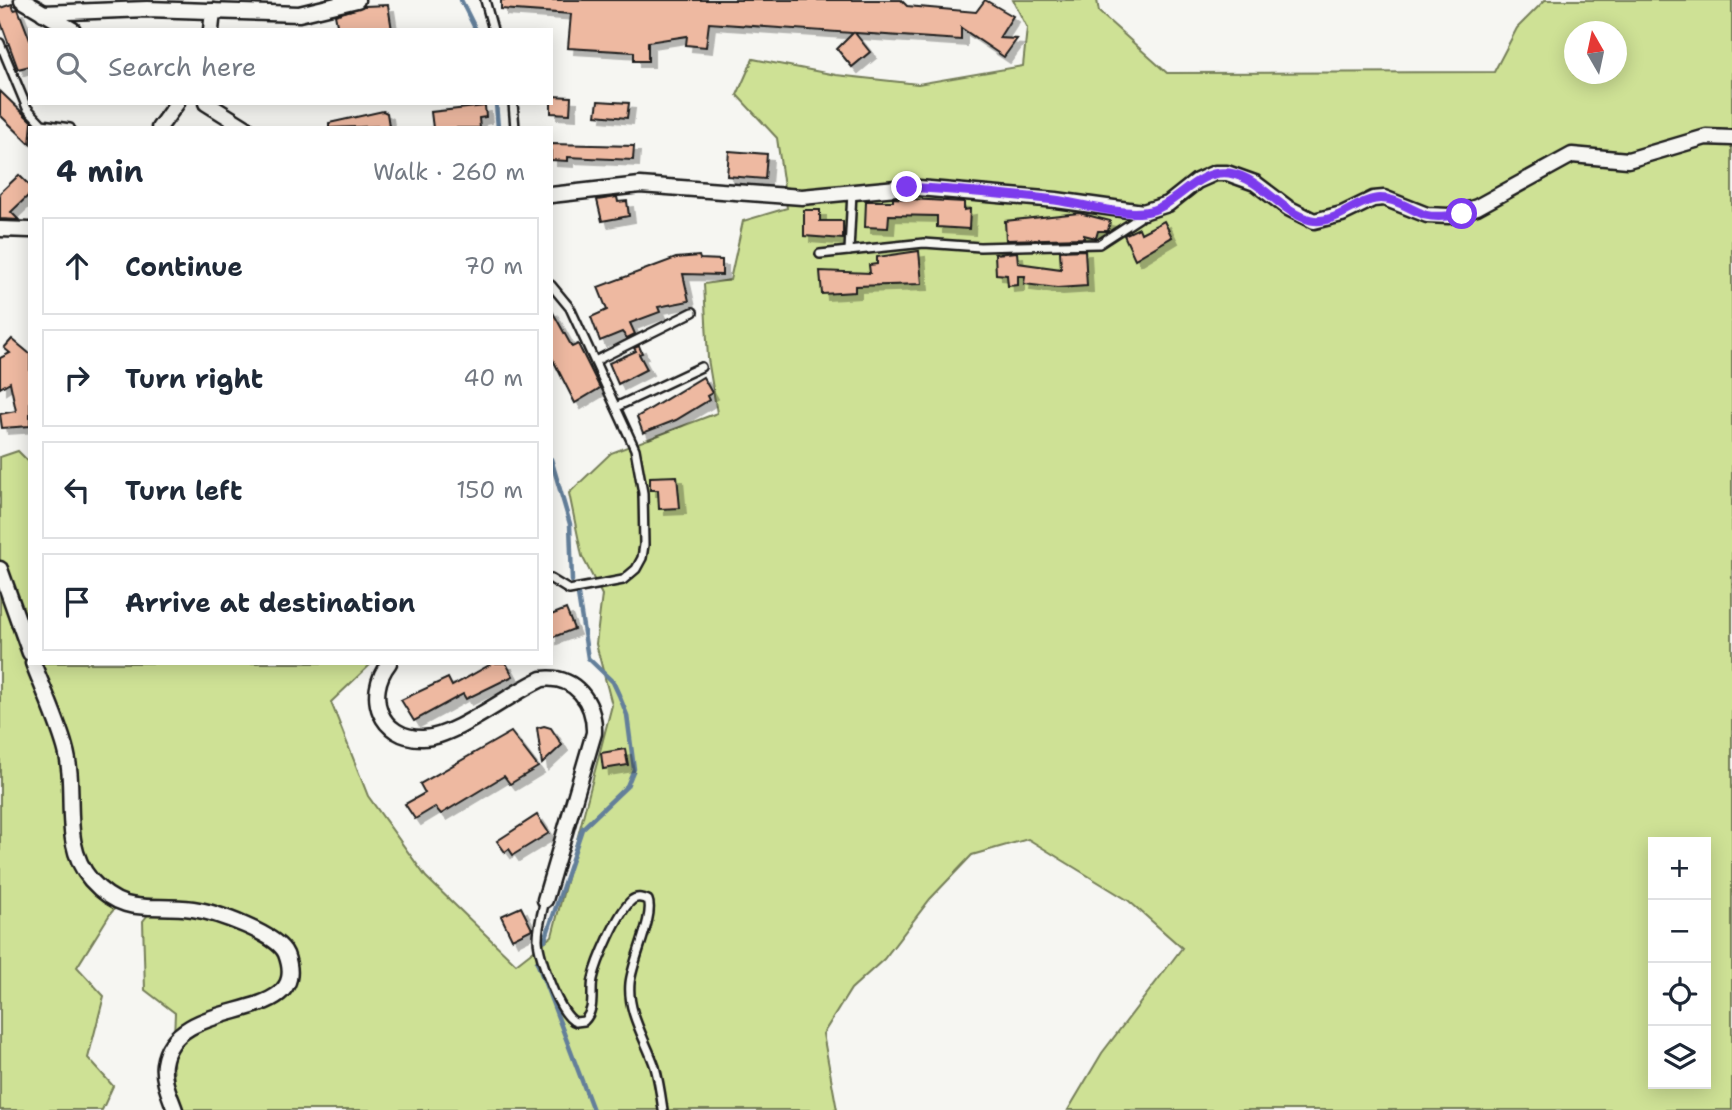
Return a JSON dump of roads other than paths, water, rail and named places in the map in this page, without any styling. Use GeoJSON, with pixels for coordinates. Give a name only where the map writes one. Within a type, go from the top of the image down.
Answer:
{"type":"FeatureCollection","features":[{"type":"Feature","properties":{"kind":"street"},"geometry":{"type":"LineString","coordinates":[[22,0],[69,28]]}},
{"type":"Feature","properties":{"kind":"street"},"geometry":{"type":"LineString","coordinates":[[43,13],[147,9],[299,14],[357,0]]}},
{"type":"Feature","properties":{"kind":"street"},"geometry":{"type":"LineString","coordinates":[[211,28],[213,11]]}},
{"type":"Feature","properties":{"kind":"street"},"geometry":{"type":"LineString","coordinates":[[160,126],[176,105]]}},
{"type":"Feature","properties":{"kind":"street"},"geometry":{"type":"LineString","coordinates":[[209,105],[243,126]]}},
{"type":"Feature","properties":{"kind":"street"},"geometry":{"type":"LineString","coordinates":[[553,195],[640,185],[802,197],[907,187],[1143,212],[1168,204],[1197,181],[1214,173],[1227,173],[1255,183],[1288,208],[1314,221],[1342,214],[1373,199],[1384,198],[1427,215],[1449,216],[1477,207],[1572,155],[1629,160],[1706,137],[1732,138]]}},
{"type":"Feature","properties":{"kind":"street"},"geometry":{"type":"LineString","coordinates":[[0,229],[28,230]]}},
{"type":"Feature","properties":{"kind":"street"},"geometry":{"type":"LineString","coordinates":[[0,569],[28,647]]}},
{"type":"Feature","properties":{"kind":"street"},"geometry":{"type":"LineString","coordinates":[[34,665],[65,747],[72,779],[71,831],[80,864],[89,878],[109,897],[124,903],[155,910],[176,908],[213,913],[275,941],[286,955],[287,982],[279,994],[255,1008],[198,1021],[180,1034],[169,1049],[164,1065],[175,1110]]}},
{"type":"Feature","properties":{"kind":"street"},"geometry":{"type":"LineString","coordinates":[[388,665],[377,687],[380,716],[395,730],[418,738],[448,732],[542,679],[560,679],[585,697],[595,720],[594,733],[545,900]]}},
{"type":"Feature","properties":{"kind":"lane"},"geometry":{"type":"LineString","coordinates":[[485,0],[492,28]]}},
{"type":"Feature","properties":{"kind":"lane"},"geometry":{"type":"LineString","coordinates":[[1,47],[27,108],[42,124],[56,126]]}},
{"type":"Feature","properties":{"kind":"lane"},"geometry":{"type":"LineString","coordinates":[[513,105],[515,126]]}},
{"type":"Feature","properties":{"kind":"lane"},"geometry":{"type":"LineString","coordinates":[[849,251],[852,191]]}},
{"type":"Feature","properties":{"kind":"lane"},"geometry":{"type":"LineString","coordinates":[[820,254],[924,243],[980,247],[1099,244],[1139,218],[1143,212]]}},
{"type":"Feature","properties":{"kind":"lane"},"geometry":{"type":"LineString","coordinates":[[553,287],[570,308],[640,463],[644,523],[642,558],[630,576],[609,584],[569,590],[553,580]]}},
{"type":"Feature","properties":{"kind":"lane"},"geometry":{"type":"LineString","coordinates":[[595,361],[693,312]]}},
{"type":"Feature","properties":{"kind":"lane"},"geometry":{"type":"LineString","coordinates":[[615,407],[701,367]]}},
{"type":"Feature","properties":{"kind":"lane"},"geometry":{"type":"LineString","coordinates":[[545,900],[538,941],[542,960],[564,1013],[576,1022],[583,1021],[591,1011],[597,964],[622,915],[633,900],[640,897],[648,900],[652,908],[635,952],[629,996],[657,1074],[663,1110]]}},
{"type":"Feature","properties":{"kind":"waterway"},"geometry":{"type":"LineString","coordinates":[[461,0],[475,28]]}},
{"type":"Feature","properties":{"kind":"waterway"},"geometry":{"type":"LineString","coordinates":[[496,105],[498,126]]}},
{"type":"Feature","properties":{"kind":"waterway"},"geometry":{"type":"LineString","coordinates":[[553,466],[570,524],[572,581]]}},
{"type":"Feature","properties":{"kind":"waterway"},"geometry":{"type":"LineString","coordinates":[[545,940],[582,829],[627,786],[634,769],[627,715],[613,682],[588,658],[578,595]]}},
{"type":"Feature","properties":{"kind":"waterway"},"geometry":{"type":"LineString","coordinates":[[537,962],[593,1110]]}}]}
